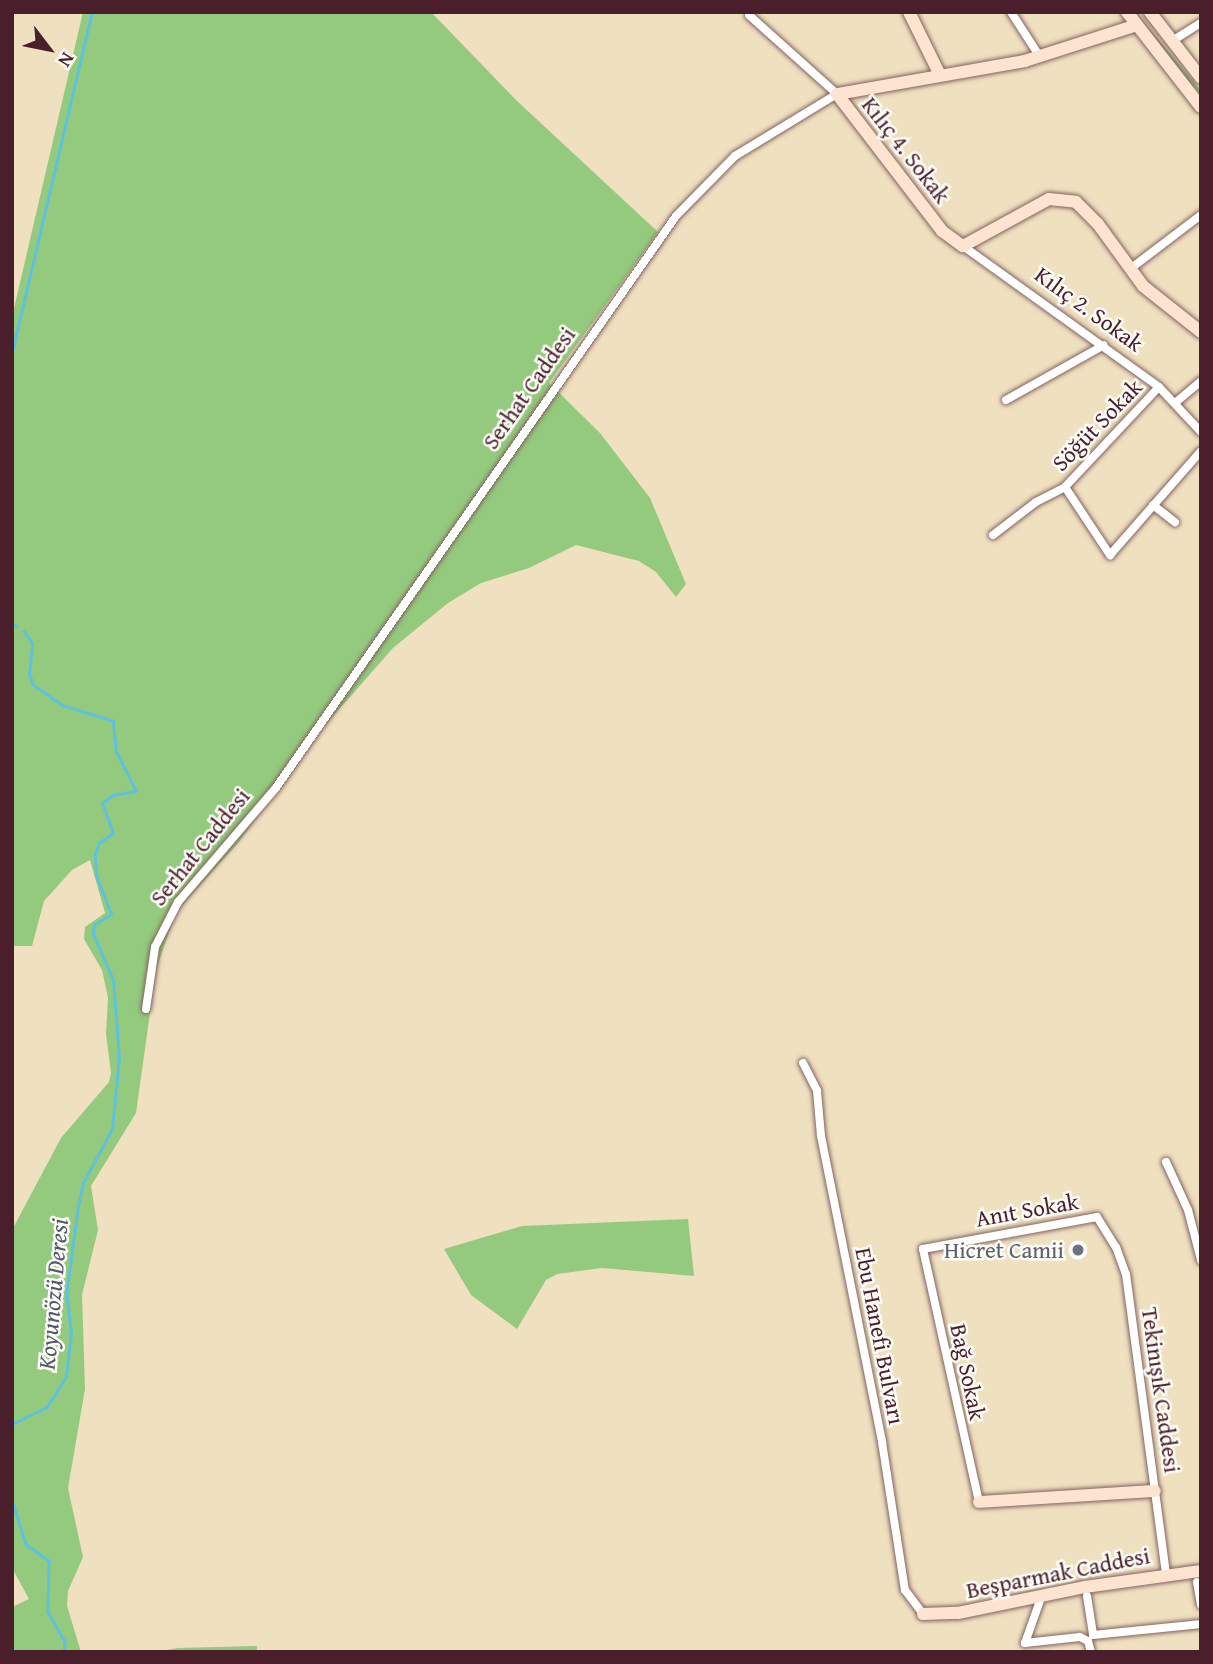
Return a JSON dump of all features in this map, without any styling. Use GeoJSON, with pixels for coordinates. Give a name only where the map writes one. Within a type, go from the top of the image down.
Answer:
{"type":"FeatureCollection","features":[{"type":"Feature","properties":{"kind":"street"},"geometry":{"type":"LineString","coordinates":[[909,12],[940,75]]}},
{"type":"Feature","properties":{"kind":"street"},"geometry":{"type":"LineString","coordinates":[[1011,12],[1040,57]]}},
{"type":"Feature","properties":{"kind":"street"},"geometry":{"type":"LineString","coordinates":[[1127,12],[1201,107]]}},
{"type":"Feature","properties":{"kind":"street"},"geometry":{"type":"LineString","coordinates":[[1150,12],[1201,78]]}},
{"type":"Feature","properties":{"kind":"street"},"geometry":{"type":"LineString","coordinates":[[749,15],[837,94]]}},
{"type":"Feature","properties":{"kind":"street"},"geometry":{"type":"LineString","coordinates":[[1172,41],[1201,23]]}},
{"type":"Feature","properties":{"kind":"street","name":"Serhat Caddesi"},"geometry":{"type":"LineString","coordinates":[[146,1009],[155,947],[178,902],[275,789],[676,216],[735,156],[837,94],[1040,57],[1137,25]]}},
{"type":"Feature","properties":{"kind":"street","name":"Kılıç 4. Sokak"},"geometry":{"type":"LineString","coordinates":[[837,94],[942,231]]}},
{"type":"Feature","properties":{"kind":"street"},"geometry":{"type":"LineString","coordinates":[[963,246],[1049,199],[1065,199],[1086,210],[1130,270],[1201,332]]}},
{"type":"Feature","properties":{"kind":"street"},"geometry":{"type":"LineString","coordinates":[[1130,270],[1201,215]]}},
{"type":"Feature","properties":{"kind":"street","name":"Kılıç 2. Sokak"},"geometry":{"type":"LineString","coordinates":[[942,231],[1159,387],[1201,432]]}},
{"type":"Feature","properties":{"kind":"street"},"geometry":{"type":"LineString","coordinates":[[1006,400],[1104,345]]}},
{"type":"Feature","properties":{"kind":"street"},"geometry":{"type":"LineString","coordinates":[[1175,403],[1201,381]]}},
{"type":"Feature","properties":{"kind":"street","name":"Söğüt Sokak"},"geometry":{"type":"LineString","coordinates":[[993,535],[1036,502],[1065,487],[1159,387]]}},
{"type":"Feature","properties":{"kind":"street"},"geometry":{"type":"LineString","coordinates":[[1065,487],[1110,555],[1201,451]]}},
{"type":"Feature","properties":{"kind":"street"},"geometry":{"type":"LineString","coordinates":[[1153,505],[1175,522]]}},
{"type":"Feature","properties":{"kind":"street","name":"Ebu Hanefi Bulvarı"},"geometry":{"type":"LineString","coordinates":[[803,1063],[817,1091],[821,1136],[882,1442],[905,1590],[923,1614]]}},
{"type":"Feature","properties":{"kind":"street"},"geometry":{"type":"LineString","coordinates":[[1166,1162],[1188,1210],[1201,1260]]}},
{"type":"Feature","properties":{"kind":"street","name":"Anıt Sokak"},"geometry":{"type":"LineString","coordinates":[[923,1249],[1097,1217]]}},
{"type":"Feature","properties":{"kind":"street","name":"Tekinışık Caddesi"},"geometry":{"type":"LineString","coordinates":[[1097,1217],[1123,1262],[1166,1575]]}},
{"type":"Feature","properties":{"kind":"street","name":"Bağ Sokak"},"geometry":{"type":"LineString","coordinates":[[923,1249],[979,1502]]}},
{"type":"Feature","properties":{"kind":"street"},"geometry":{"type":"LineString","coordinates":[[979,1502],[1155,1491]]}},
{"type":"Feature","properties":{"kind":"street","name":"Beşparmak Caddesi"},"geometry":{"type":"LineString","coordinates":[[923,1614],[958,1614],[1042,1595],[1166,1575],[1199,1576]]}},
{"type":"Feature","properties":{"kind":"street"},"geometry":{"type":"LineString","coordinates":[[1199,1576],[1201,1605]]}},
{"type":"Feature","properties":{"kind":"street"},"geometry":{"type":"LineString","coordinates":[[1042,1595],[1025,1643],[1201,1624]]}},
{"type":"Feature","properties":{"kind":"street"},"geometry":{"type":"LineString","coordinates":[[1087,1596],[1091,1652]]}},
{"type":"Feature","properties":{"kind":"green space"},"geometry":{"type":"Polygon","coordinates":[[[83,12],[431,12],[516,100],[658,232],[549,383],[600,433],[650,498],[686,584],[676,597],[656,572],[639,561],[576,545],[529,568],[481,583],[448,603],[393,648],[320,731],[239,842],[176,912],[156,970],[136,1113],[91,1186],[98,1230],[82,1295],[85,1389],[68,1488],[83,1557],[68,1591],[67,1606],[81,1652],[12,1652],[12,1607],[29,1599],[12,1568],[12,1230],[61,1138],[109,1082],[111,1073],[106,1034],[108,998],[102,970],[84,939],[85,927],[105,913],[90,860],[72,870],[44,901],[32,946],[12,946],[12,317],[83,12]]]}},
{"type":"Feature","properties":{"kind":"green space"},"geometry":{"type":"Polygon","coordinates":[[[1135,12],[1201,90],[1201,95],[1188,80],[1135,12]]]}},
{"type":"Feature","properties":{"kind":"green space"},"geometry":{"type":"Polygon","coordinates":[[[688,1219],[694,1276],[602,1268],[557,1274],[546,1280],[517,1329],[471,1295],[444,1249],[522,1226],[688,1219]]]}},
{"type":"Feature","properties":{"kind":"green space"},"geometry":{"type":"Polygon","coordinates":[[[257,1646],[257,1652],[155,1652],[178,1648],[257,1646]]]}},
{"type":"Feature","properties":{"kind":"waterway","name":"Koyunözü Deresi"},"geometry":{"type":"LineString","coordinates":[[12,352],[92,12]]}},
{"type":"Feature","properties":{"kind":"waterway","name":"Koyunözü Deresi"},"geometry":{"type":"LineString","coordinates":[[12,624],[17,626]]}},
{"type":"Feature","properties":{"kind":"waterway","name":"Koyunözü Deresi"},"geometry":{"type":"LineString","coordinates":[[12,1424],[47,1407],[66,1377],[71,1333],[66,1295],[78,1206],[83,1183],[112,1129],[119,1058],[113,980],[93,934],[94,925],[111,914],[96,876],[95,854],[99,843],[113,833],[102,803],[113,795],[136,791],[116,752],[113,721],[63,706],[33,685],[29,674],[32,643],[24,632]]}},
{"type":"Feature","properties":{"kind":"waterway","name":"Koyunözü Deresi"},"geometry":{"type":"LineString","coordinates":[[12,1500],[26,1544],[49,1561],[48,1612],[65,1642],[64,1652]]}},
{"type":"Feature","properties":{"kind":"place","name":"Hicret Camii"},"geometry":{"type":"Point","coordinates":[1078,1250]}}]}
